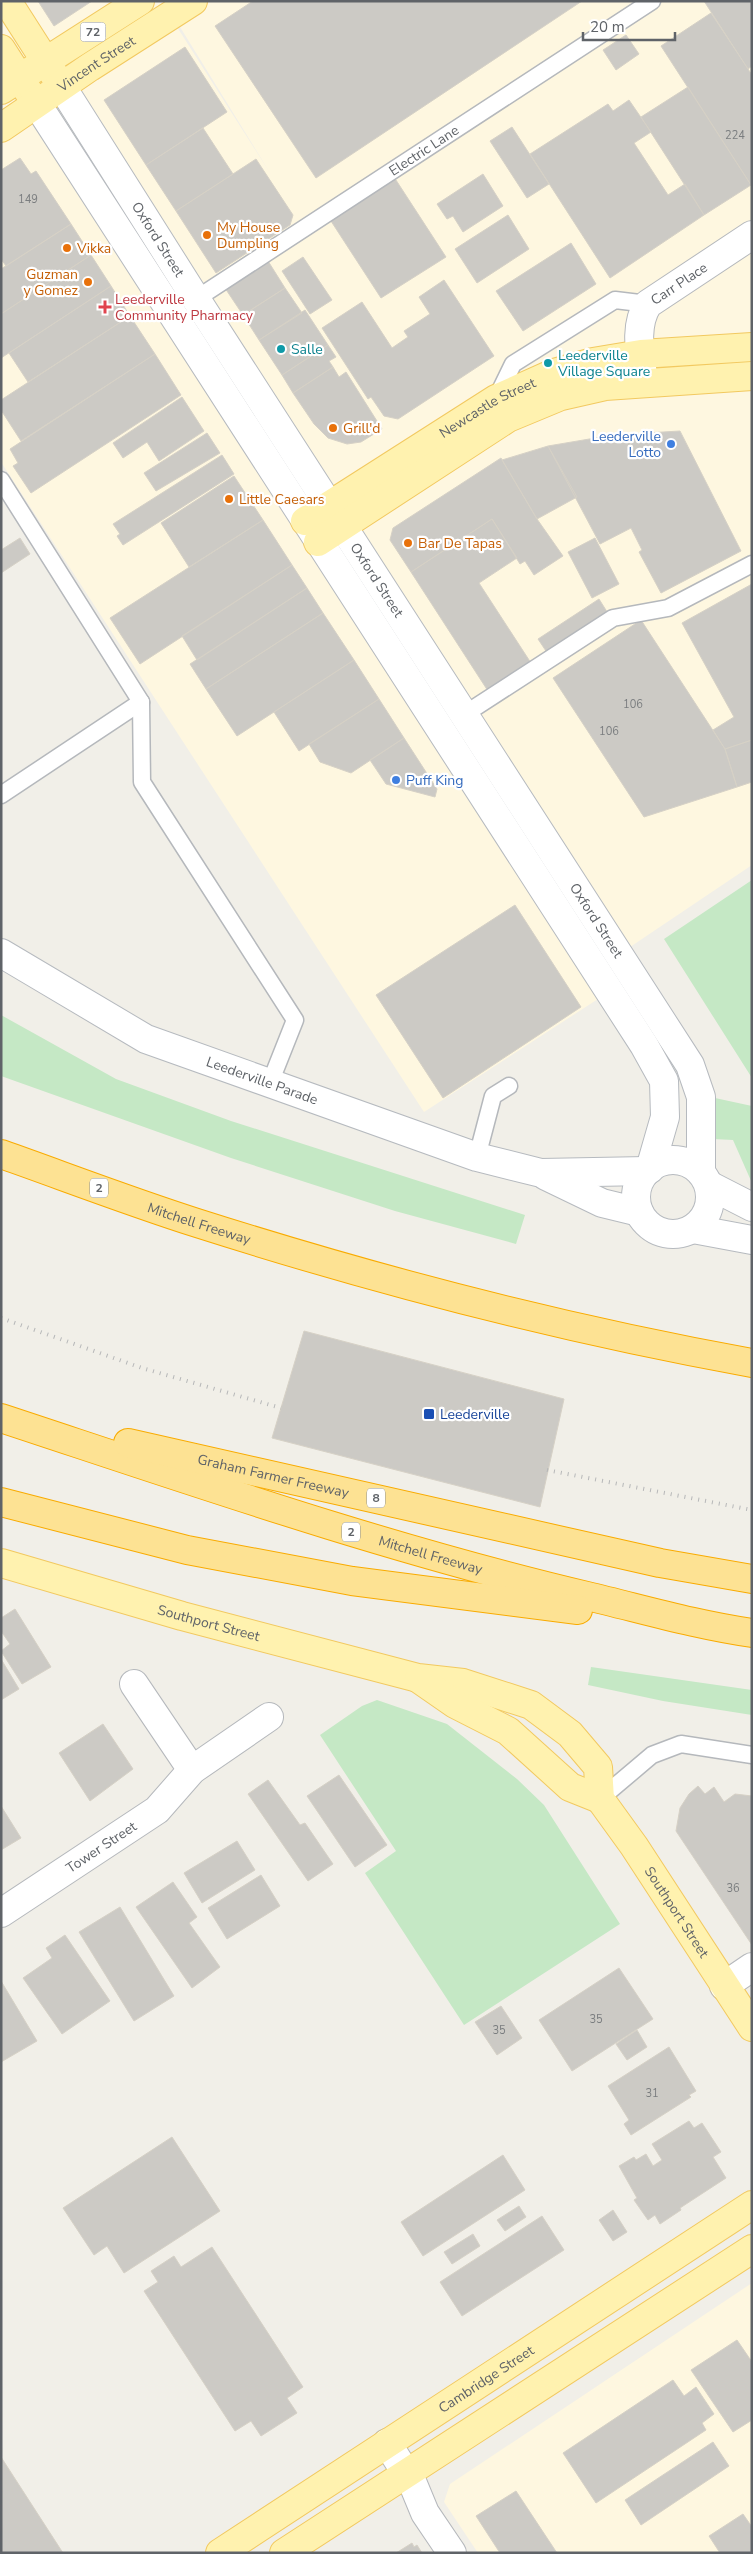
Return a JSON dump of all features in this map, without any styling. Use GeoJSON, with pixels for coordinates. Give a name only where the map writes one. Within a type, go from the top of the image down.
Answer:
{"type":"FeatureCollection","features":[{"type":"Feature","properties":{"kind":"highway","name":"Mitchell Freeway"},"geometry":{"type":"LineString","coordinates":[[1,1154],[196,1223],[414,1288],[673,1349],[752,1363]]}},
{"type":"Feature","properties":{"kind":"highway","name":"Mitchell Freeway"},"geometry":{"type":"LineString","coordinates":[[1,1417],[354,1533],[486,1572],[706,1626],[752,1633]]}},
{"type":"Feature","properties":{"kind":"highway","name":"Graham Farmer Freeway"},"geometry":{"type":"LineString","coordinates":[[1,1417],[660,1563],[752,1579]]}},
{"type":"Feature","properties":{"kind":"highway"},"geometry":{"type":"LineString","coordinates":[[1,1502],[187,1550],[352,1581],[706,1626]]}},
{"type":"Feature","properties":{"kind":"main road","name":"Oxford Street"},"geometry":{"type":"LineString","coordinates":[[7,1],[196,299],[690,1064],[701,1097],[705,1178]]}},
{"type":"Feature","properties":{"kind":"main road","name":"72"},"geometry":{"type":"LineString","coordinates":[[11,84],[140,1]]}},
{"type":"Feature","properties":{"kind":"main road","name":"Vincent Street"},"geometry":{"type":"LineString","coordinates":[[1,128],[193,1]]}},
{"type":"Feature","properties":{"kind":"main road","name":"Oxford Street"},"geometry":{"type":"LineString","coordinates":[[1,49],[11,84],[36,104],[644,1045],[664,1081],[665,1117],[648,1170]]}},
{"type":"Feature","properties":{"kind":"main road","name":"Carr Place"},"geometry":{"type":"LineString","coordinates":[[644,383],[639,333],[641,315],[648,304],[752,235]]}},
{"type":"Feature","properties":{"kind":"main road","name":"Newcastle Street"},"geometry":{"type":"LineString","coordinates":[[336,516],[496,399],[554,373],[593,362],[641,354],[752,347]]}},
{"type":"Feature","properties":{"kind":"main road","name":"Newcastle Street"},"geometry":{"type":"LineString","coordinates":[[311,531],[508,418],[561,396],[605,386],[752,376]]}},
{"type":"Feature","properties":{"kind":"main road","name":"Leederville Parade"},"geometry":{"type":"LineString","coordinates":[[1,953],[146,1039],[477,1158],[540,1173],[602,1203],[639,1212]]}},
{"type":"Feature","properties":{"kind":"main road"},"geometry":{"type":"LineString","coordinates":[[705,1178],[711,1197],[709,1210],[703,1221],[693,1229],[678,1234],[662,1233],[652,1228],[639,1212],[637,1190],[648,1170],[659,1163],[682,1161],[752,1208]]}},
{"type":"Feature","properties":{"kind":"main road","name":"Leederville Parade"},"geometry":{"type":"LineString","coordinates":[[540,1173],[648,1170]]}},
{"type":"Feature","properties":{"kind":"main road"},"geometry":{"type":"LineString","coordinates":[[693,1229],[752,1240]]}},
{"type":"Feature","properties":{"kind":"main road","name":"Southport Street"},"geometry":{"type":"LineString","coordinates":[[1,1563],[182,1616],[418,1678],[463,1683],[531,1705],[570,1734],[598,1767],[600,1799],[639,1854],[752,2027]]}},
{"type":"Feature","properties":{"kind":"main road","name":"Southport Street"},"geometry":{"type":"LineString","coordinates":[[418,1678],[455,1704],[508,1731],[570,1788],[600,1799]]}},
{"type":"Feature","properties":{"kind":"main road"},"geometry":{"type":"LineString","coordinates":[[134,1684],[192,1770]]}},
{"type":"Feature","properties":{"kind":"main road","name":"Tower Street"},"geometry":{"type":"LineString","coordinates":[[1,1913],[157,1810],[192,1770],[269,1717]]}},
{"type":"Feature","properties":{"kind":"main road"},"geometry":{"type":"LineString","coordinates":[[724,1986],[752,1967]]}},
{"type":"Feature","properties":{"kind":"main road","name":"Cambridge Street"},"geometry":{"type":"LineString","coordinates":[[220,2553],[752,2205]]}},
{"type":"Feature","properties":{"kind":"main road"},"geometry":{"type":"LineString","coordinates":[[284,2553],[752,2249]]}},
{"type":"Feature","properties":{"kind":"main road"},"geometry":{"type":"LineString","coordinates":[[387,2444],[407,2472],[425,2513],[452,2553]]}},
{"type":"Feature","properties":{"kind":"lane","name":"Electric Lane"},"geometry":{"type":"LineString","coordinates":[[196,299],[652,1]]}},
{"type":"Feature","properties":{"kind":"lane"},"geometry":{"type":"LineString","coordinates":[[496,399],[514,364],[615,300],[648,304]]}},
{"type":"Feature","properties":{"kind":"lane"},"geometry":{"type":"LineString","coordinates":[[1,480],[141,702],[142,782],[294,1020],[270,1084]]}},
{"type":"Feature","properties":{"kind":"lane"},"geometry":{"type":"LineString","coordinates":[[465,714],[613,618],[668,608],[752,564]]}},
{"type":"Feature","properties":{"kind":"lane"},"geometry":{"type":"LineString","coordinates":[[1,795],[141,702]]}},
{"type":"Feature","properties":{"kind":"lane"},"geometry":{"type":"LineString","coordinates":[[477,1158],[493,1096],[509,1086]]}},
{"type":"Feature","properties":{"kind":"lane"},"geometry":{"type":"LineString","coordinates":[[600,1799],[652,1755],[682,1744],[752,1755]]}},
{"type":"Feature","properties":{"kind":"shaded area"},"geometry":{"type":"Polygon","coordinates":[[[1,1],[163,1],[163,5],[272,176],[164,1],[752,1],[752,865],[584,978],[598,999],[424,1112],[1,462],[1,1]]]}},
{"type":"Feature","properties":{"kind":"shaded area"},"geometry":{"type":"Polygon","coordinates":[[[752,2283],[752,2553],[478,2553],[444,2502],[450,2484],[752,2283]]]}},
{"type":"Feature","properties":{"kind":"green space"},"geometry":{"type":"Polygon","coordinates":[[[752,880],[752,1078],[664,939],[752,880]]]}},
{"type":"Feature","properties":{"kind":"green space"},"geometry":{"type":"Polygon","coordinates":[[[1,1015],[116,1079],[231,1121],[525,1215],[516,1244],[395,1211],[231,1158],[1,1076],[1,1015]]]}},
{"type":"Feature","properties":{"kind":"green space"},"geometry":{"type":"Polygon","coordinates":[[[715,1098],[752,1106],[752,1183],[733,1140],[713,1139],[715,1098]]]}},
{"type":"Feature","properties":{"kind":"green space"},"geometry":{"type":"Polygon","coordinates":[[[591,1667],[752,1690],[752,1715],[663,1701],[588,1685],[591,1667]]]}},
{"type":"Feature","properties":{"kind":"green space"},"geometry":{"type":"Polygon","coordinates":[[[377,1700],[447,1724],[517,1779],[544,1805],[620,1924],[464,2025],[365,1873],[396,1851],[320,1735],[362,1706],[377,1700]]]}},
{"type":"Feature","properties":{"kind":"building"},"geometry":{"type":"Polygon","coordinates":[[[38,1],[92,1],[54,26],[38,1]]]}},
{"type":"Feature","properties":{"kind":"building"},"geometry":{"type":"Polygon","coordinates":[[[253,1],[582,1],[316,178],[215,26],[253,1]]]}},
{"type":"Feature","properties":{"kind":"building"},"geometry":{"type":"Polygon","coordinates":[[[704,1],[752,1],[752,66],[748,69],[704,1]]]}},
{"type":"Feature","properties":{"kind":"building"},"geometry":{"type":"Polygon","coordinates":[[[711,13],[752,75],[751,185],[661,46],[711,13]]]}},
{"type":"Feature","properties":{"kind":"building"},"geometry":{"type":"Polygon","coordinates":[[[626,35],[639,54],[616,70],[603,50],[626,35]]]}},
{"type":"Feature","properties":{"kind":"building"},"geometry":{"type":"Polygon","coordinates":[[[185,47],[227,112],[146,165],[104,100],[185,47]]]}},
{"type":"Feature","properties":{"kind":"building"},"geometry":{"type":"Polygon","coordinates":[[[688,87],[751,185],[704,215],[641,117],[688,87]]]}},
{"type":"Feature","properties":{"kind":"building"},"geometry":{"type":"Polygon","coordinates":[[[629,100],[651,132],[634,143],[668,195],[685,184],[704,215],[610,278],[530,154],[608,104],[613,111],[629,100]]]}},
{"type":"Feature","properties":{"kind":"building"},"geometry":{"type":"Polygon","coordinates":[[[512,127],[549,184],[527,198],[490,141],[512,127]]]}},
{"type":"Feature","properties":{"kind":"building"},"geometry":{"type":"Polygon","coordinates":[[[203,128],[233,174],[176,211],[146,165],[203,128]]]}},
{"type":"Feature","properties":{"kind":"building"},"geometry":{"type":"Polygon","coordinates":[[[20,158],[31,174],[36,171],[71,224],[6,266],[1,259],[1,170],[20,158]]]}},
{"type":"Feature","properties":{"kind":"building"},"geometry":{"type":"Polygon","coordinates":[[[256,159],[293,215],[290,225],[216,273],[176,211],[256,159]]]}},
{"type":"Feature","properties":{"kind":"building"},"geometry":{"type":"Polygon","coordinates":[[[483,174],[503,206],[463,232],[453,216],[447,219],[437,204],[483,174]]]}},
{"type":"Feature","properties":{"kind":"building"},"geometry":{"type":"Polygon","coordinates":[[[394,177],[446,257],[381,298],[329,218],[394,177]]]}},
{"type":"Feature","properties":{"kind":"building"},"geometry":{"type":"Polygon","coordinates":[[[508,215],[529,249],[477,283],[455,249],[508,215]]]}},
{"type":"Feature","properties":{"kind":"building"},"geometry":{"type":"Polygon","coordinates":[[[71,224],[91,255],[1,314],[1,269],[71,224]]]}},
{"type":"Feature","properties":{"kind":"building"},"geometry":{"type":"Polygon","coordinates":[[[571,243],[596,284],[523,331],[496,291],[571,243]]]}},
{"type":"Feature","properties":{"kind":"building"},"geometry":{"type":"Polygon","coordinates":[[[91,255],[111,286],[1,358],[1,314],[91,255]]]}},
{"type":"Feature","properties":{"kind":"building"},"geometry":{"type":"Polygon","coordinates":[[[303,257],[332,300],[310,314],[282,271],[303,257]]]}},
{"type":"Feature","properties":{"kind":"building"},"geometry":{"type":"Polygon","coordinates":[[[268,261],[285,288],[243,315],[225,288],[268,261]]]}},
{"type":"Feature","properties":{"kind":"building"},"geometry":{"type":"Polygon","coordinates":[[[444,280],[494,356],[398,419],[384,416],[371,397],[368,399],[322,328],[362,302],[392,348],[408,337],[404,331],[430,314],[419,297],[444,280]]]}},
{"type":"Feature","properties":{"kind":"building"},"geometry":{"type":"Polygon","coordinates":[[[111,286],[130,316],[28,382],[9,353],[111,286]]]}},
{"type":"Feature","properties":{"kind":"building"},"geometry":{"type":"Polygon","coordinates":[[[285,288],[302,313],[259,340],[243,315],[285,288]]]}},
{"type":"Feature","properties":{"kind":"building"},"geometry":{"type":"Polygon","coordinates":[[[305,310],[328,345],[282,375],[259,340],[305,310]]]}},
{"type":"Feature","properties":{"kind":"building"},"geometry":{"type":"Polygon","coordinates":[[[130,316],[155,354],[21,441],[1,410],[1,400],[130,316]]]}},
{"type":"Feature","properties":{"kind":"building"},"geometry":{"type":"Polygon","coordinates":[[[328,345],[336,357],[329,361],[333,367],[293,393],[282,375],[328,345]]]}},
{"type":"Feature","properties":{"kind":"building"},"geometry":{"type":"Polygon","coordinates":[[[155,354],[181,395],[31,493],[13,466],[18,463],[10,449],[155,354]]]}},
{"type":"Feature","properties":{"kind":"building"},"geometry":{"type":"Polygon","coordinates":[[[333,367],[339,377],[346,372],[382,429],[361,442],[347,444],[328,438],[314,424],[293,393],[333,367]]]}},
{"type":"Feature","properties":{"kind":"building"},"geometry":{"type":"Polygon","coordinates":[[[182,397],[204,431],[159,461],[147,442],[123,458],[113,443],[182,397]]]}},
{"type":"Feature","properties":{"kind":"building"},"geometry":{"type":"Polygon","coordinates":[[[680,431],[741,551],[661,593],[639,552],[642,550],[631,528],[600,544],[548,446],[613,435],[680,431]]]}},
{"type":"Feature","properties":{"kind":"building"},"geometry":{"type":"Polygon","coordinates":[[[207,433],[220,453],[156,491],[144,473],[207,433]]]}},
{"type":"Feature","properties":{"kind":"building"},"geometry":{"type":"Polygon","coordinates":[[[548,446],[577,497],[537,519],[502,460],[548,446]]]}},
{"type":"Feature","properties":{"kind":"building"},"geometry":{"type":"Polygon","coordinates":[[[222,455],[234,474],[123,545],[117,536],[120,534],[113,524],[222,455]]]}},
{"type":"Feature","properties":{"kind":"building"},"geometry":{"type":"Polygon","coordinates":[[[501,458],[537,519],[563,556],[534,575],[525,561],[520,564],[492,519],[411,572],[390,540],[393,528],[501,458]]]}},
{"type":"Feature","properties":{"kind":"building"},"geometry":{"type":"Polygon","coordinates":[[[234,476],[263,520],[189,567],[161,523],[234,476]]]}},
{"type":"Feature","properties":{"kind":"building"},"geometry":{"type":"Polygon","coordinates":[[[492,519],[517,558],[479,583],[531,663],[488,691],[411,572],[492,519]]]}},
{"type":"Feature","properties":{"kind":"building"},"geometry":{"type":"Polygon","coordinates":[[[263,520],[292,565],[140,664],[110,618],[263,520]]]}},
{"type":"Feature","properties":{"kind":"building"},"geometry":{"type":"Polygon","coordinates":[[[20,538],[30,554],[1,573],[1,550],[20,538]]]}},
{"type":"Feature","properties":{"kind":"building"},"geometry":{"type":"Polygon","coordinates":[[[595,538],[619,584],[592,598],[568,552],[595,538]]]}},
{"type":"Feature","properties":{"kind":"building"},"geometry":{"type":"Polygon","coordinates":[[[292,565],[307,588],[197,660],[182,636],[292,565]]]}},
{"type":"Feature","properties":{"kind":"building"},"geometry":{"type":"Polygon","coordinates":[[[752,584],[752,740],[725,749],[713,730],[734,717],[682,623],[752,584]]]}},
{"type":"Feature","properties":{"kind":"building"},"geometry":{"type":"Polygon","coordinates":[[[307,588],[323,613],[206,689],[190,664],[307,588]]]}},
{"type":"Feature","properties":{"kind":"building"},"geometry":{"type":"Polygon","coordinates":[[[599,599],[609,615],[548,654],[538,639],[599,599]]]}},
{"type":"Feature","properties":{"kind":"building"},"geometry":{"type":"Polygon","coordinates":[[[323,613],[354,660],[237,736],[206,689],[323,613]]]}},
{"type":"Feature","properties":{"kind":"building"},"geometry":{"type":"Polygon","coordinates":[[[641,620],[725,749],[737,787],[644,817],[553,678],[641,620]]]}},
{"type":"Feature","properties":{"kind":"building"},"geometry":{"type":"Polygon","coordinates":[[[354,660],[379,699],[299,751],[274,712],[354,660]]]}},
{"type":"Feature","properties":{"kind":"building"},"geometry":{"type":"Polygon","coordinates":[[[379,699],[404,738],[351,773],[320,762],[309,744],[379,699]]]}},
{"type":"Feature","properties":{"kind":"building"},"geometry":{"type":"Polygon","coordinates":[[[404,738],[437,789],[435,797],[386,784],[370,760],[404,738]]]}},
{"type":"Feature","properties":{"kind":"building"},"geometry":{"type":"Polygon","coordinates":[[[752,740],[752,782],[737,787],[725,749],[752,740]]]}},
{"type":"Feature","properties":{"kind":"building"},"geometry":{"type":"Polygon","coordinates":[[[515,905],[581,1007],[443,1098],[376,995],[515,905]]]}},
{"type":"Feature","properties":{"kind":"building"},"geometry":{"type":"Polygon","coordinates":[[[304,1331],[564,1399],[540,1507],[272,1438],[304,1331]]]}},
{"type":"Feature","properties":{"kind":"building"},"geometry":{"type":"Polygon","coordinates":[[[15,1609],[51,1667],[22,1684],[1,1651],[10,1644],[1,1631],[1,1618],[15,1609]]]}},
{"type":"Feature","properties":{"kind":"building"},"geometry":{"type":"Polygon","coordinates":[[[1,1659],[19,1689],[1,1700],[1,1659]]]}},
{"type":"Feature","properties":{"kind":"building"},"geometry":{"type":"Polygon","coordinates":[[[103,1724],[133,1769],[90,1801],[59,1753],[103,1724]]]}},
{"type":"Feature","properties":{"kind":"building"},"geometry":{"type":"Polygon","coordinates":[[[339,1775],[387,1845],[355,1867],[307,1796],[339,1775]]]}},
{"type":"Feature","properties":{"kind":"building"},"geometry":{"type":"Polygon","coordinates":[[[268,1780],[300,1825],[305,1823],[333,1864],[308,1881],[248,1794],[268,1780]]]}},
{"type":"Feature","properties":{"kind":"building"},"geometry":{"type":"Polygon","coordinates":[[[698,1786],[705,1794],[714,1787],[724,1802],[735,1794],[752,1796],[752,1945],[676,1831],[680,1808],[689,1794],[698,1786]]]}},
{"type":"Feature","properties":{"kind":"building"},"geometry":{"type":"Polygon","coordinates":[[[1,1806],[21,1838],[1,1850],[1,1806]]]}},
{"type":"Feature","properties":{"kind":"building"},"geometry":{"type":"Polygon","coordinates":[[[237,1841],[255,1870],[202,1903],[184,1873],[237,1841]]]}},
{"type":"Feature","properties":{"kind":"building"},"geometry":{"type":"Polygon","coordinates":[[[261,1875],[280,1906],[227,1939],[208,1908],[261,1875]]]}},
{"type":"Feature","properties":{"kind":"building"},"geometry":{"type":"Polygon","coordinates":[[[173,1882],[197,1917],[189,1923],[220,1967],[192,1988],[136,1907],[173,1882]]]}},
{"type":"Feature","properties":{"kind":"building"},"geometry":{"type":"Polygon","coordinates":[[[120,1907],[174,1996],[134,2021],[79,1932],[120,1907]]]}},
{"type":"Feature","properties":{"kind":"building"},"geometry":{"type":"Polygon","coordinates":[[[65,1935],[110,2001],[62,2034],[23,1978],[52,1958],[46,1948],[65,1935]]]}},
{"type":"Feature","properties":{"kind":"building"},"geometry":{"type":"Polygon","coordinates":[[[619,1968],[653,2019],[572,2071],[539,2020],[619,1968]]]}},
{"type":"Feature","properties":{"kind":"building"},"geometry":{"type":"Polygon","coordinates":[[[1,1981],[37,2041],[1,2062],[1,1981]]]}},
{"type":"Feature","properties":{"kind":"building"},"geometry":{"type":"Polygon","coordinates":[[[501,2006],[522,2038],[497,2055],[475,2022],[501,2006]]]}},
{"type":"Feature","properties":{"kind":"building"},"geometry":{"type":"Polygon","coordinates":[[[637,2030],[647,2047],[627,2060],[616,2044],[637,2030]]]}},
{"type":"Feature","properties":{"kind":"building"},"geometry":{"type":"Polygon","coordinates":[[[669,2047],[696,2091],[689,2095],[691,2097],[631,2135],[624,2124],[629,2120],[608,2086],[669,2047]]]}},
{"type":"Feature","properties":{"kind":"building"},"geometry":{"type":"Polygon","coordinates":[[[689,2121],[694,2128],[702,2123],[721,2152],[713,2157],[726,2178],[680,2208],[681,2210],[660,2224],[655,2215],[648,2220],[634,2200],[637,2198],[619,2166],[634,2157],[636,2160],[646,2154],[653,2166],[662,2160],[652,2144],[689,2121]]]}},
{"type":"Feature","properties":{"kind":"building"},"geometry":{"type":"Polygon","coordinates":[[[172,2137],[220,2211],[124,2273],[107,2246],[94,2255],[63,2208],[172,2137]]]}},
{"type":"Feature","properties":{"kind":"building"},"geometry":{"type":"Polygon","coordinates":[[[503,2155],[525,2190],[423,2256],[401,2222],[503,2155]]]}},
{"type":"Feature","properties":{"kind":"building"},"geometry":{"type":"Polygon","coordinates":[[[519,2206],[526,2217],[505,2231],[497,2220],[519,2206]]]}},
{"type":"Feature","properties":{"kind":"building"},"geometry":{"type":"Polygon","coordinates":[[[613,2210],[627,2232],[613,2241],[599,2220],[613,2210]]]}},
{"type":"Feature","properties":{"kind":"building"},"geometry":{"type":"Polygon","coordinates":[[[542,2216],[564,2250],[462,2316],[440,2282],[542,2216]]]}},
{"type":"Feature","properties":{"kind":"building"},"geometry":{"type":"Polygon","coordinates":[[[473,2234],[480,2246],[452,2264],[444,2252],[473,2234]]]}},
{"type":"Feature","properties":{"kind":"building"},"geometry":{"type":"Polygon","coordinates":[[[212,2247],[303,2387],[287,2398],[297,2413],[261,2436],[251,2421],[235,2431],[144,2291],[158,2282],[151,2271],[174,2256],[181,2267],[212,2247]]]}},
{"type":"Feature","properties":{"kind":"building"},"geometry":{"type":"Polygon","coordinates":[[[737,2340],[752,2362],[752,2420],[733,2432],[691,2370],[737,2340]]]}},
{"type":"Feature","properties":{"kind":"building"},"geometry":{"type":"Polygon","coordinates":[[[673,2380],[684,2396],[696,2387],[714,2414],[702,2423],[706,2430],[596,2503],[563,2453],[673,2380]]]}},
{"type":"Feature","properties":{"kind":"building"},"geometry":{"type":"Polygon","coordinates":[[[713,2442],[729,2466],[641,2525],[625,2500],[713,2442]]]}},
{"type":"Feature","properties":{"kind":"building"},"geometry":{"type":"Polygon","coordinates":[[[1,2457],[63,2553],[1,2553],[1,2457]]]}},
{"type":"Feature","properties":{"kind":"building"},"geometry":{"type":"Polygon","coordinates":[[[516,2491],[557,2553],[500,2553],[476,2516],[516,2491]]]}},
{"type":"Feature","properties":{"kind":"building"},"geometry":{"type":"Polygon","coordinates":[[[743,2514],[752,2527],[752,2553],[720,2553],[709,2536],[743,2514]]]}},
{"type":"Feature","properties":{"kind":"building"},"geometry":{"type":"Polygon","coordinates":[[[412,2543],[414,2547],[417,2545],[422,2553],[396,2553],[412,2543]]]}},
{"type":"Feature","properties":{"kind":"railway"},"geometry":{"type":"LineString","coordinates":[[1,1318],[142,1368],[281,1408]]}},
{"type":"Feature","properties":{"kind":"railway"},"geometry":{"type":"LineString","coordinates":[[547,1470],[752,1510]]}},
{"type":"Feature","properties":{"kind":"place","name":"My House Dumpling"},"geometry":{"type":"Point","coordinates":[207,235]}},
{"type":"Feature","properties":{"kind":"place","name":"Vikka"},"geometry":{"type":"Point","coordinates":[67,248]}},
{"type":"Feature","properties":{"kind":"place","name":"Guzman y Gomez"},"geometry":{"type":"Point","coordinates":[88,282]}},
{"type":"Feature","properties":{"kind":"place","name":"Leederville Community Pharmacy"},"geometry":{"type":"Point","coordinates":[105,307]}},
{"type":"Feature","properties":{"kind":"place","name":"Salle"},"geometry":{"type":"Point","coordinates":[281,349]}},
{"type":"Feature","properties":{"kind":"place","name":"Leederville Village Square"},"geometry":{"type":"Point","coordinates":[548,363]}},
{"type":"Feature","properties":{"kind":"place","name":"Grill'd"},"geometry":{"type":"Point","coordinates":[333,428]}},
{"type":"Feature","properties":{"kind":"place","name":"Leederville Lotto"},"geometry":{"type":"Point","coordinates":[671,444]}},
{"type":"Feature","properties":{"kind":"place","name":"Little Caesars"},"geometry":{"type":"Point","coordinates":[229,499]}},
{"type":"Feature","properties":{"kind":"place","name":"Bar De Tapas"},"geometry":{"type":"Point","coordinates":[408,543]}},
{"type":"Feature","properties":{"kind":"place","name":"Puff King"},"geometry":{"type":"Point","coordinates":[396,780]}},
{"type":"Feature","properties":{"kind":"place","name":"Leederville"},"geometry":{"type":"Point","coordinates":[429,1414]}}]}
